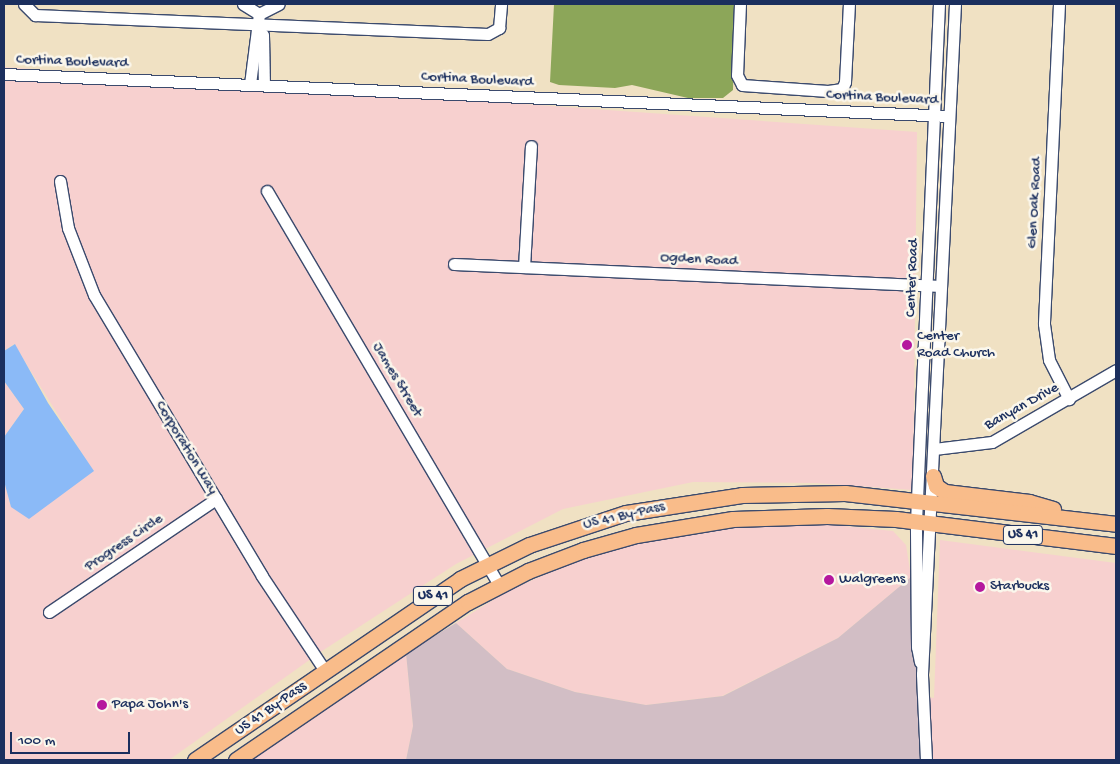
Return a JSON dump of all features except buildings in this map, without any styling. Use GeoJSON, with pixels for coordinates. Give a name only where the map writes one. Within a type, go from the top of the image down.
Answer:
{"type":"FeatureCollection","features":[{"type":"Feature","properties":{"kind":"main road"},"geometry":{"type":"LineString","coordinates":[[933,476],[936,486],[945,492],[1030,502],[1047,509],[1116,518]]}},
{"type":"Feature","properties":{"kind":"main road","name":"US 41 By-Pass"},"geometry":{"type":"LineString","coordinates":[[196,760],[428,599],[488,564],[589,523],[702,500],[803,492],[852,493],[1116,524]]}},
{"type":"Feature","properties":{"kind":"main road"},"geometry":{"type":"LineString","coordinates":[[662,530],[701,510],[702,500]]}},
{"type":"Feature","properties":{"kind":"main road","name":"US 41 By-Pass"},"geometry":{"type":"LineString","coordinates":[[236,760],[316,704],[499,585],[583,550],[662,530],[733,519],[780,516],[876,518],[1112,547]]}},
{"type":"Feature","properties":{"kind":"main road"},"geometry":{"type":"LineString","coordinates":[[316,704],[326,671]]}},
{"type":"Feature","properties":{"kind":"main road"},"geometry":{"type":"LineString","coordinates":[[204,760],[239,731]]}},
{"type":"Feature","properties":{"kind":"street"},"geometry":{"type":"LineString","coordinates":[[24,4],[35,15],[492,34],[499,28],[501,4]]}},
{"type":"Feature","properties":{"kind":"street"},"geometry":{"type":"LineString","coordinates":[[243,4],[259,23],[263,36],[264,85]]}},
{"type":"Feature","properties":{"kind":"street"},"geometry":{"type":"LineString","coordinates":[[250,84],[255,35],[259,23],[279,4]]}},
{"type":"Feature","properties":{"kind":"street"},"geometry":{"type":"LineString","coordinates":[[740,4],[737,75],[742,85],[837,91],[845,82],[849,4]]}},
{"type":"Feature","properties":{"kind":"street","name":"Center Road"},"geometry":{"type":"LineString","coordinates":[[926,760],[922,674],[917,647],[924,501],[928,285],[934,116],[940,4]]}},
{"type":"Feature","properties":{"kind":"street","name":"Center Road"},"geometry":{"type":"LineString","coordinates":[[924,501],[933,476],[955,4]]}},
{"type":"Feature","properties":{"kind":"street","name":"Glen Oak Road"},"geometry":{"type":"LineString","coordinates":[[1059,4],[1044,324],[1049,360],[1069,399]]}},
{"type":"Feature","properties":{"kind":"street","name":"Cortina Boulevard"},"geometry":{"type":"LineString","coordinates":[[4,74],[949,116]]}},
{"type":"Feature","properties":{"kind":"street"},"geometry":{"type":"LineString","coordinates":[[524,267],[531,146]]}},
{"type":"Feature","properties":{"kind":"street","name":"Corporation Way"},"geometry":{"type":"LineString","coordinates":[[60,181],[71,236],[94,295],[262,576],[326,671]]}},
{"type":"Feature","properties":{"kind":"street","name":"James Street"},"geometry":{"type":"LineString","coordinates":[[267,191],[499,585]]}},
{"type":"Feature","properties":{"kind":"street","name":"Ogden Road"},"geometry":{"type":"LineString","coordinates":[[454,264],[941,286]]}},
{"type":"Feature","properties":{"kind":"street","name":"Banyan Drive"},"geometry":{"type":"LineString","coordinates":[[934,449],[992,442],[1116,370]]}},
{"type":"Feature","properties":{"kind":"street","name":"Progress Circle"},"geometry":{"type":"LineString","coordinates":[[50,612],[216,498]]}},
{"type":"Feature","properties":{"kind":"shaded area"},"geometry":{"type":"Polygon","coordinates":[[[4,67],[917,132],[913,490],[815,483],[693,482],[563,509],[456,564],[322,651],[169,760],[4,760],[4,481],[11,507],[93,471],[14,344],[4,351],[4,67]]]}},
{"type":"Feature","properties":{"kind":"shaded area"},"geometry":{"type":"Polygon","coordinates":[[[4,381],[24,409],[4,437],[4,381]]]}},
{"type":"Feature","properties":{"kind":"shaded area"},"geometry":{"type":"Polygon","coordinates":[[[824,524],[893,531],[906,545],[911,577],[838,638],[722,696],[646,705],[575,692],[507,669],[456,623],[506,592],[605,548],[727,527],[824,524]]]}},
{"type":"Feature","properties":{"kind":"shaded area"},"geometry":{"type":"Polygon","coordinates":[[[940,540],[1116,563],[1116,760],[931,760],[927,697],[934,698],[940,540]]]}},
{"type":"Feature","properties":{"kind":"shaded area"},"geometry":{"type":"Polygon","coordinates":[[[911,577],[912,647],[918,674],[922,760],[406,760],[413,726],[406,653],[456,623],[507,669],[575,692],[646,705],[723,696],[838,638],[911,577]]]}},
{"type":"Feature","properties":{"kind":"shaded area"},"geometry":{"type":"Polygon","coordinates":[[[406,653],[413,726],[406,760],[249,760],[406,653]]]}},
{"type":"Feature","properties":{"kind":"green space"},"geometry":{"type":"Polygon","coordinates":[[[554,4],[735,4],[733,90],[723,98],[688,98],[632,85],[615,88],[559,85],[550,82],[554,4]]]}},
{"type":"Feature","properties":{"kind":"water"},"geometry":{"type":"Polygon","coordinates":[[[15,344],[48,403],[94,471],[29,519],[11,507],[4,481],[4,437],[24,409],[4,381],[4,351],[15,344]]]}},
{"type":"Feature","properties":{"kind":"place","name":"Center Road Church"},"geometry":{"type":"Point","coordinates":[907,345]}},
{"type":"Feature","properties":{"kind":"place","name":"Walgreens"},"geometry":{"type":"Point","coordinates":[829,580]}},
{"type":"Feature","properties":{"kind":"place","name":"Starbucks"},"geometry":{"type":"Point","coordinates":[980,587]}},
{"type":"Feature","properties":{"kind":"place","name":"Papa John's"},"geometry":{"type":"Point","coordinates":[102,705]}}]}
